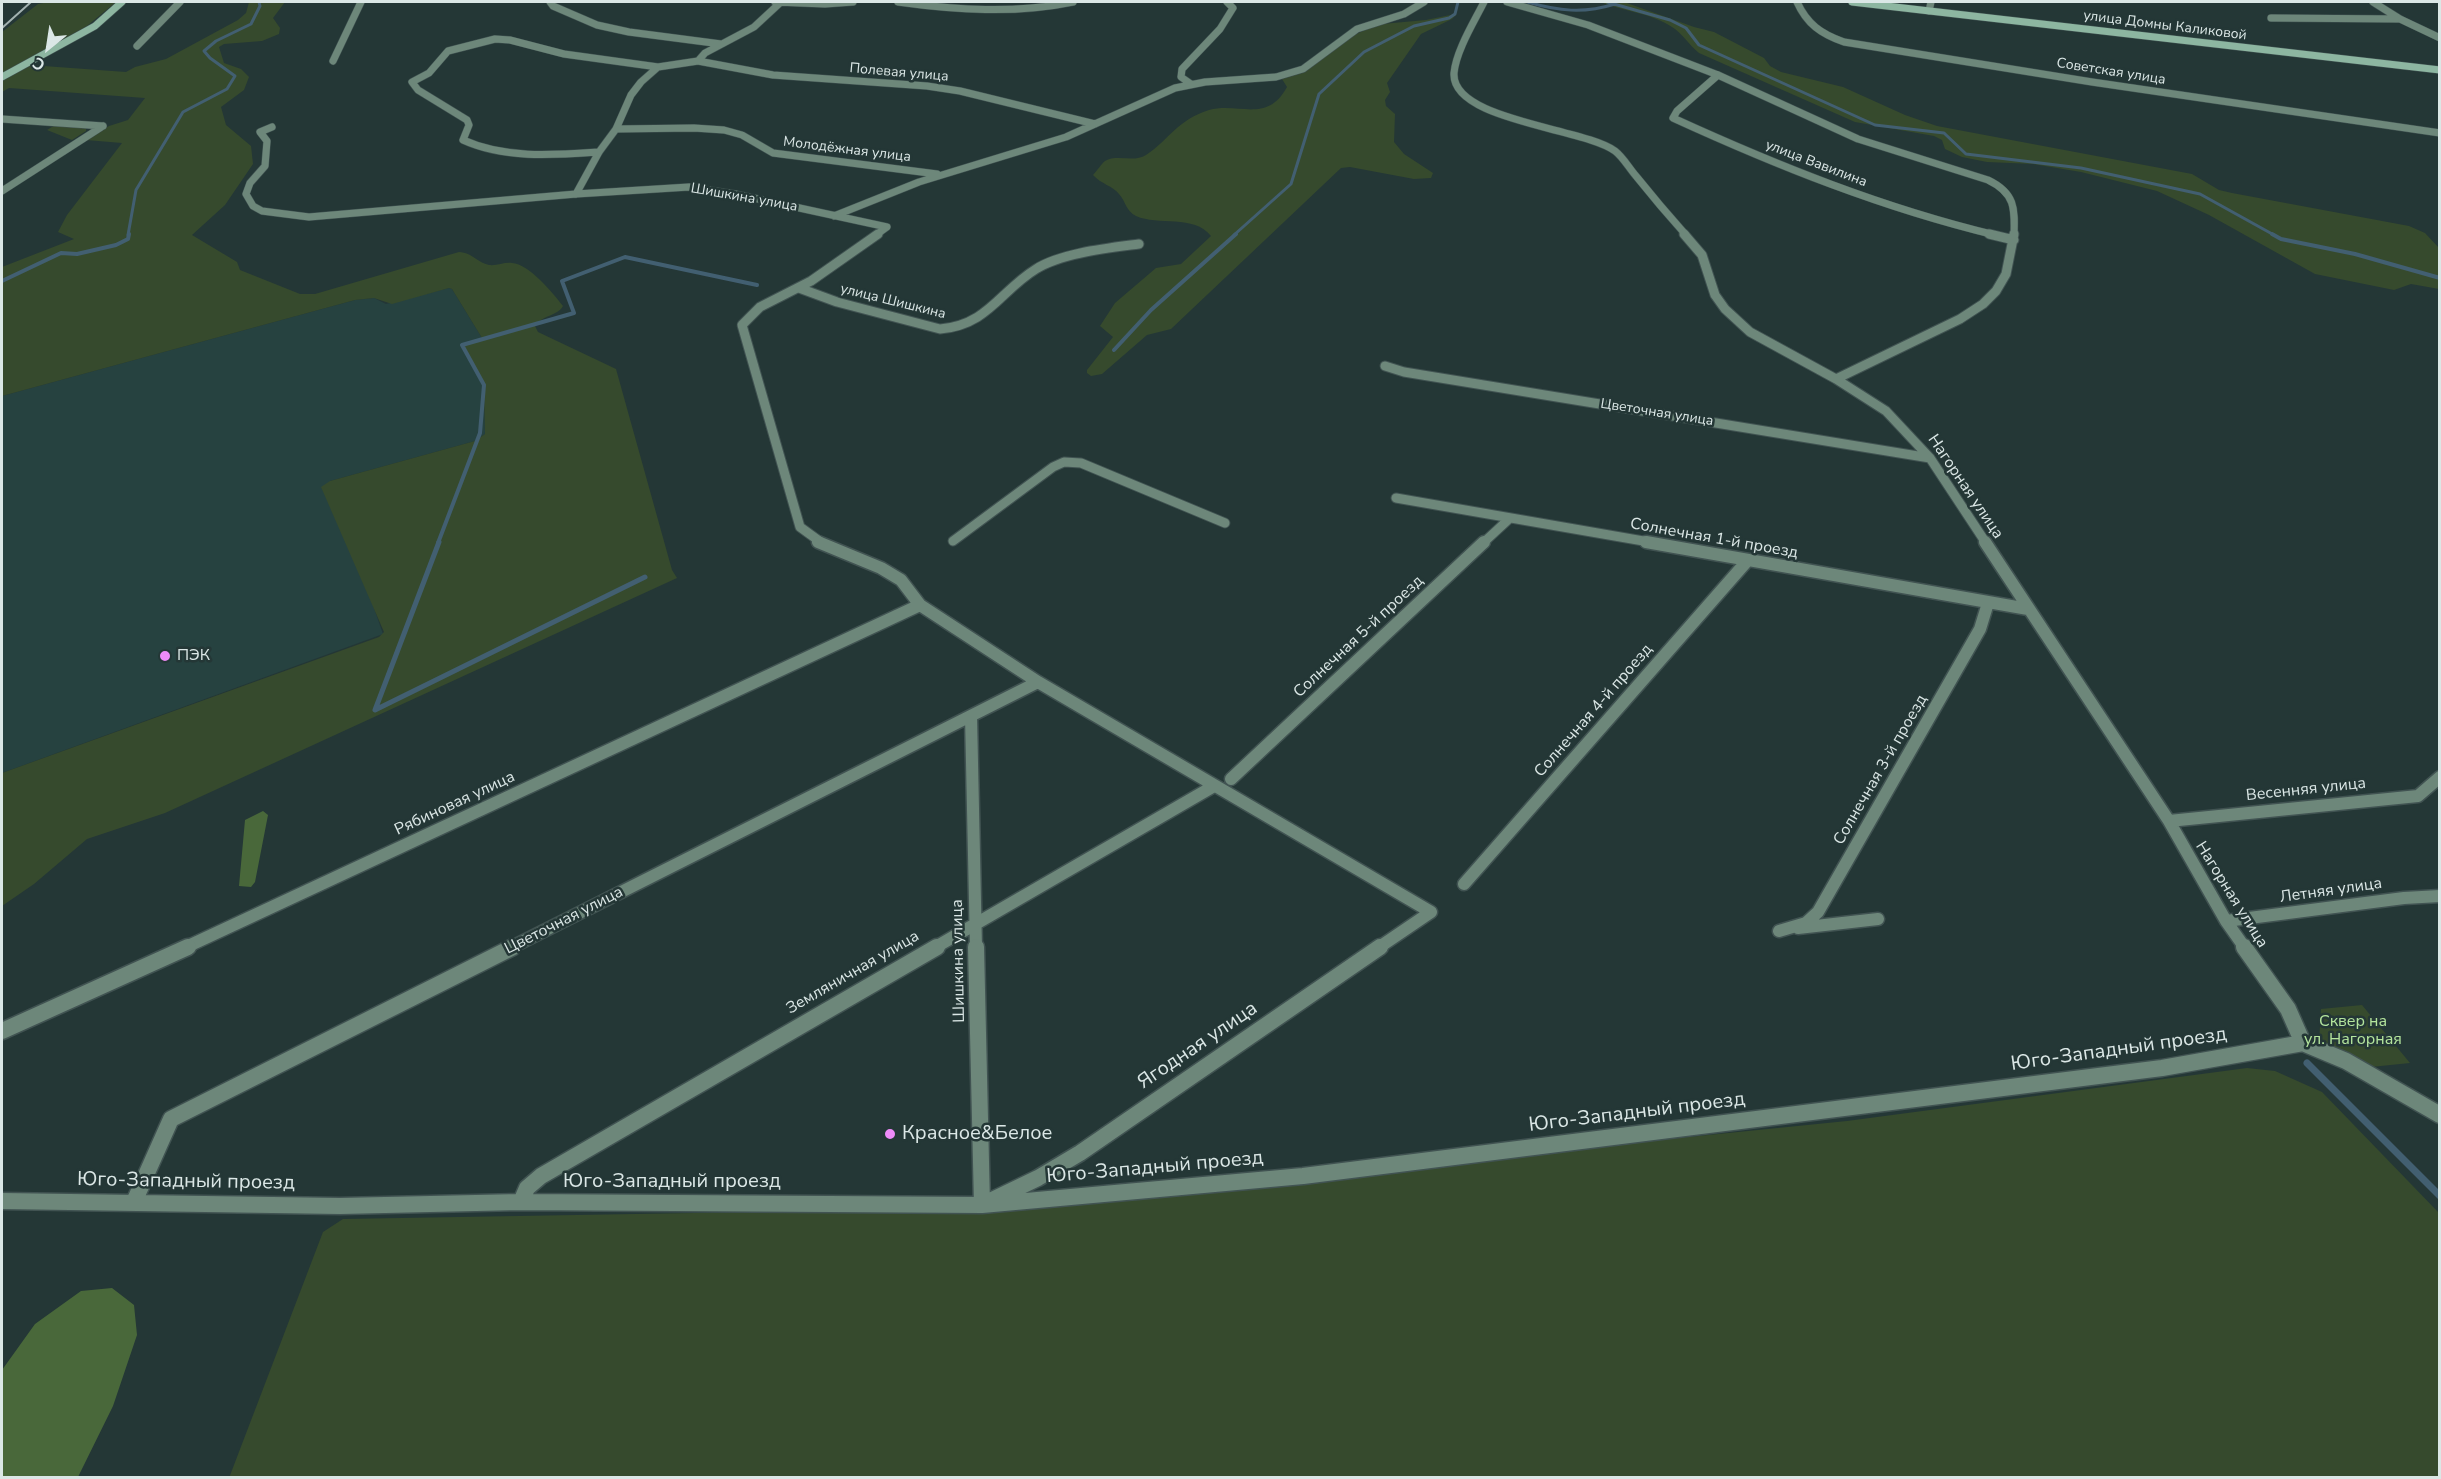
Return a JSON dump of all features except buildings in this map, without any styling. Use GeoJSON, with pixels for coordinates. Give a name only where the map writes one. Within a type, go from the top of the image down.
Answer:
{"type":"FeatureCollection","features":[{"type":"Feature","properties":{"kind":"main road"},"geometry":{"type":"LineString","coordinates":[[2,77],[87,31],[113,12],[122,2]]}},
{"type":"Feature","properties":{"kind":"main road","name":"улица Домны Каликовой"},"geometry":{"type":"LineString","coordinates":[[1852,2],[2439,70]]}},
{"type":"Feature","properties":{"kind":"street"},"geometry":{"type":"LineString","coordinates":[[137,46],[180,2]]}},
{"type":"Feature","properties":{"kind":"street"},"geometry":{"type":"LineString","coordinates":[[333,61],[361,2]]}},
{"type":"Feature","properties":{"kind":"street"},"geometry":{"type":"LineString","coordinates":[[550,2],[553,6],[597,25],[668,39],[721,44]]}},
{"type":"Feature","properties":{"kind":"street"},"geometry":{"type":"LineString","coordinates":[[774,2],[853,2]]}},
{"type":"Feature","properties":{"kind":"street"},"geometry":{"type":"LineString","coordinates":[[599,152],[529,153],[471,145],[463,140],[469,125],[467,120],[418,90],[412,82],[429,73],[448,51],[495,39],[510,40],[564,54],[658,67],[698,61],[705,52],[754,27],[781,2]]}},
{"type":"Feature","properties":{"kind":"street"},"geometry":{"type":"LineString","coordinates":[[898,2],[1007,9],[1073,2]]}},
{"type":"Feature","properties":{"kind":"street"},"geometry":{"type":"LineString","coordinates":[[1191,84],[1181,76],[1182,69],[1228,19],[1233,8],[1227,2]]}},
{"type":"Feature","properties":{"kind":"street"},"geometry":{"type":"LineString","coordinates":[[834,216],[866,200],[938,174],[1038,147],[1164,93],[1191,84],[1266,77],[1304,69],[1361,28],[1405,14],[1424,2]]}},
{"type":"Feature","properties":{"kind":"street","name":"Нагорная улица"},"geometry":{"type":"LineString","coordinates":[[1484,2],[1464,42],[1454,74],[1457,86],[1466,97],[1498,115],[1581,136],[1615,152],[1702,255],[1715,295],[1725,309],[1750,332],[1836,379],[1886,411],[1908,432],[1930,458],[2169,821],[2226,921],[2288,1009],[2303,1043]]}},
{"type":"Feature","properties":{"kind":"street"},"geometry":{"type":"LineString","coordinates":[[1507,2],[1588,25],[1719,75],[1858,139],[2001,186],[2012,198],[2014,240],[2009,266],[2000,285],[1984,303],[1959,320],[1836,379]]}},
{"type":"Feature","properties":{"kind":"street","name":"Советская улица"},"geometry":{"type":"LineString","coordinates":[[1797,2],[1810,26],[1844,42],[2439,133]]}},
{"type":"Feature","properties":{"kind":"street"},"geometry":{"type":"LineString","coordinates":[[1929,11],[1931,2]]}},
{"type":"Feature","properties":{"kind":"street"},"geometry":{"type":"LineString","coordinates":[[2373,2],[2400,19],[2439,38]]}},
{"type":"Feature","properties":{"kind":"street"},"geometry":{"type":"LineString","coordinates":[[2271,18],[2400,19]]}},
{"type":"Feature","properties":{"kind":"street","name":"Полевая улица"},"geometry":{"type":"LineString","coordinates":[[698,61],[773,75],[927,86],[960,91],[1095,124]]}},
{"type":"Feature","properties":{"kind":"street"},"geometry":{"type":"LineString","coordinates":[[576,194],[599,152],[616,129],[631,95],[641,82],[658,67]]}},
{"type":"Feature","properties":{"kind":"street","name":"улица Вавилина"},"geometry":{"type":"LineString","coordinates":[[1719,75],[1677,111],[1673,118],[1750,153],[1882,204],[1933,220],[2014,240]]}},
{"type":"Feature","properties":{"kind":"street"},"geometry":{"type":"LineString","coordinates":[[2,119],[103,126],[2,191]]}},
{"type":"Feature","properties":{"kind":"street","name":"Шишкина улица"},"geometry":{"type":"LineString","coordinates":[[272,127],[260,132],[267,141],[266,166],[250,183],[246,194],[253,206],[262,211],[309,217],[576,194],[689,187],[735,194],[887,227],[850,256],[799,288],[749,314],[742,325],[800,527],[816,541],[901,580],[920,605],[1038,682],[1431,912]]}},
{"type":"Feature","properties":{"kind":"street","name":"Молодёжная улица"},"geometry":{"type":"LineString","coordinates":[[616,129],[722,130],[751,139],[762,150],[773,153],[938,174]]}},
{"type":"Feature","properties":{"kind":"street","name":"улица Шишкина"},"geometry":{"type":"LineString","coordinates":[[799,288],[837,302],[950,330],[966,326],[988,311],[1036,267],[1114,246],[1139,244]]}},
{"type":"Feature","properties":{"kind":"street","name":"Цветочная улица"},"geometry":{"type":"LineString","coordinates":[[1385,366],[1404,372],[1930,458]]}},
{"type":"Feature","properties":{"kind":"street"},"geometry":{"type":"LineString","coordinates":[[953,541],[1053,467],[1064,462],[1081,463],[1225,523]]}},
{"type":"Feature","properties":{"kind":"street","name":"Солнечная 1-й проезд"},"geometry":{"type":"LineString","coordinates":[[1396,498],[2028,609]]}},
{"type":"Feature","properties":{"kind":"street","name":"Солнечная 5-й проезд"},"geometry":{"type":"LineString","coordinates":[[1231,779],[1509,519]]}},
{"type":"Feature","properties":{"kind":"street","name":"Солнечная 4-й проезд"},"geometry":{"type":"LineString","coordinates":[[1464,884],[1748,560]]}},
{"type":"Feature","properties":{"kind":"street","name":"Солнечная 3-й проезд"},"geometry":{"type":"LineString","coordinates":[[1878,919],[1779,931],[1806,922],[1818,912],[1980,629],[1988,603]]}},
{"type":"Feature","properties":{"kind":"street","name":"Рябиновая улица"},"geometry":{"type":"LineString","coordinates":[[2,1031],[266,911],[920,605]]}},
{"type":"Feature","properties":{"kind":"street","name":"Цветочная улица"},"geometry":{"type":"LineString","coordinates":[[134,1202],[171,1119],[1038,682]]}},
{"type":"Feature","properties":{"kind":"street","name":"Шишкина улица"},"geometry":{"type":"LineString","coordinates":[[971,716],[982,1205]]}},
{"type":"Feature","properties":{"kind":"street","name":"Весенняя улица"},"geometry":{"type":"LineString","coordinates":[[2169,821],[2418,796],[2439,777]]}},
{"type":"Feature","properties":{"kind":"street","name":"Земляничная улица"},"geometry":{"type":"LineString","coordinates":[[521,1202],[527,1188],[541,1176],[1214,786]]}},
{"type":"Feature","properties":{"kind":"street","name":"Летняя улица"},"geometry":{"type":"LineString","coordinates":[[2226,921],[2404,898],[2439,896]]}},
{"type":"Feature","properties":{"kind":"street","name":"Ягодная улица"},"geometry":{"type":"LineString","coordinates":[[982,1205],[1038,1178],[1080,1153],[1431,912]]}},
{"type":"Feature","properties":{"kind":"street"},"geometry":{"type":"LineString","coordinates":[[2303,1043],[2346,1061],[2439,1115]]}},
{"type":"Feature","properties":{"kind":"street","name":"Юго-Западный проезд"},"geometry":{"type":"LineString","coordinates":[[2,1201],[340,1206],[521,1202],[982,1205],[1303,1176],[2162,1068],[2303,1043]]}},
{"type":"Feature","properties":{"kind":"shaded area"},"geometry":{"type":"Polygon","coordinates":[[[452,289],[482,338],[462,347],[484,388],[485,434],[475,441],[330,481],[383,634],[2,773],[2,396],[355,300],[374,298],[386,304],[452,289]]]}},
{"type":"Feature","properties":{"kind":"green space"},"geometry":{"type":"Polygon","coordinates":[[[116,2],[87,26],[2,74],[2,32],[38,4],[116,2]]]}},
{"type":"Feature","properties":{"kind":"green space"},"geometry":{"type":"Polygon","coordinates":[[[249,2],[285,2],[273,18],[280,28],[279,34],[262,41],[224,44],[219,47],[224,63],[241,69],[249,77],[244,90],[221,107],[226,125],[251,146],[253,164],[225,205],[192,235],[237,262],[240,270],[300,294],[315,294],[459,252],[489,265],[512,263],[526,268],[563,306],[558,312],[538,322],[535,326],[538,332],[616,369],[672,570],[677,578],[165,813],[87,839],[34,884],[2,906],[2,773],[379,637],[384,632],[321,487],[330,481],[475,441],[485,434],[484,388],[462,347],[482,338],[452,289],[449,288],[392,304],[374,298],[355,300],[2,396],[2,267],[74,239],[58,232],[67,215],[122,143],[86,140],[109,126],[128,120],[145,98],[9,88],[2,92],[2,81],[30,65],[126,72],[135,67],[166,59],[238,20],[246,13],[249,2]]]}},
{"type":"Feature","properties":{"kind":"green space"},"geometry":{"type":"Polygon","coordinates":[[[1600,2],[1624,2],[1714,32],[1764,58],[1770,66],[1781,72],[1843,87],[1905,115],[1937,126],[2192,174],[2219,190],[2409,226],[2425,233],[2439,248],[2439,289],[2411,284],[2394,290],[2315,274],[2209,215],[2157,191],[2081,172],[2033,164],[1987,162],[1962,157],[1945,149],[1942,140],[1934,136],[1855,122],[1699,53],[1679,32],[1664,22],[1600,2]]]}},
{"type":"Feature","properties":{"kind":"green space"},"geometry":{"type":"Polygon","coordinates":[[[1455,14],[1452,19],[1421,34],[1387,83],[1390,92],[1385,100],[1386,106],[1395,114],[1394,142],[1404,154],[1433,173],[1431,178],[1414,179],[1350,167],[1341,168],[1171,329],[1147,335],[1102,374],[1091,376],[1087,373],[1113,337],[1100,326],[1115,303],[1156,268],[1181,264],[1211,236],[1204,229],[1195,225],[1145,219],[1133,214],[1116,191],[1093,175],[1105,161],[1146,155],[1181,124],[1209,110],[1252,109],[1271,105],[1287,87],[1282,79],[1305,72],[1348,38],[1365,30],[1382,24],[1426,20],[1455,14]]]}},
{"type":"Feature","properties":{"kind":"green space"},"geometry":{"type":"Polygon","coordinates":[[[55,125],[86,128],[86,131],[72,140],[47,130],[55,125]]]}},
{"type":"Feature","properties":{"kind":"green space"},"geometry":{"type":"Polygon","coordinates":[[[263,811],[268,815],[255,882],[251,887],[239,886],[245,820],[263,811]]]}},
{"type":"Feature","properties":{"kind":"green space","name":"Сквер на ул. Нагорная"},"geometry":{"type":"Polygon","coordinates":[[[2362,1005],[2410,1063],[2371,1067],[2319,1042],[2321,1009],[2362,1005]]]}},
{"type":"Feature","properties":{"kind":"green space"},"geometry":{"type":"Polygon","coordinates":[[[2247,1068],[2275,1071],[2322,1092],[2439,1213],[2439,1477],[229,1478],[323,1232],[343,1219],[985,1208],[1847,1121],[2247,1068]]]}},
{"type":"Feature","properties":{"kind":"green space"},"geometry":{"type":"Polygon","coordinates":[[[112,1288],[134,1305],[137,1335],[113,1406],[78,1477],[2,1477],[2,1370],[35,1324],[81,1291],[112,1288]]]}},
{"type":"Feature","properties":{"kind":"waterway"},"geometry":{"type":"LineString","coordinates":[[128,235],[136,190],[183,112],[227,89],[235,76],[204,51],[216,41],[251,24],[260,6],[259,2]]}},
{"type":"Feature","properties":{"kind":"waterway"},"geometry":{"type":"LineString","coordinates":[[1234,235],[1291,184],[1319,94],[1364,52],[1414,26],[1449,18],[1455,14],[1458,2]]}},
{"type":"Feature","properties":{"kind":"waterway"},"geometry":{"type":"LineString","coordinates":[[1527,2],[1571,10],[1592,9],[1614,4]]}},
{"type":"Feature","properties":{"kind":"waterway"},"geometry":{"type":"LineString","coordinates":[[1607,2],[1614,4]]}},
{"type":"Feature","properties":{"kind":"waterway"},"geometry":{"type":"LineString","coordinates":[[1614,4],[1670,20],[1686,28],[1699,45],[1875,125],[1944,133],[1966,154],[2081,168],[2200,194],[2274,235]]}},
{"type":"Feature","properties":{"kind":"waterway"},"geometry":{"type":"LineString","coordinates":[[2,281],[61,253],[77,254],[116,245],[128,239],[129,234]]}},
{"type":"Feature","properties":{"kind":"waterway"},"geometry":{"type":"LineString","coordinates":[[1114,350],[1151,310],[1236,234]]}},
{"type":"Feature","properties":{"kind":"waterway"},"geometry":{"type":"LineString","coordinates":[[2272,234],[2281,239],[2355,254],[2440,278]]}},
{"type":"Feature","properties":{"kind":"waterway"},"geometry":{"type":"LineString","coordinates":[[438,543],[480,433],[484,385],[462,345],[574,313],[562,281],[625,257],[757,285]]}},
{"type":"Feature","properties":{"kind":"waterway"},"geometry":{"type":"LineString","coordinates":[[439,542],[375,710],[645,577]]}},
{"type":"Feature","properties":{"kind":"waterway"},"geometry":{"type":"LineString","coordinates":[[2307,1063],[2440,1196]]}},
{"type":"Feature","properties":{"kind":"railway"},"geometry":{"type":"LineString","coordinates":[[2,28],[31,2]]}},
{"type":"Feature","properties":{"kind":"place","name":"ПЭК"},"geometry":{"type":"Point","coordinates":[165,656]}},
{"type":"Feature","properties":{"kind":"place","name":"Красное&Белое"},"geometry":{"type":"Point","coordinates":[890,1134]}}]}
